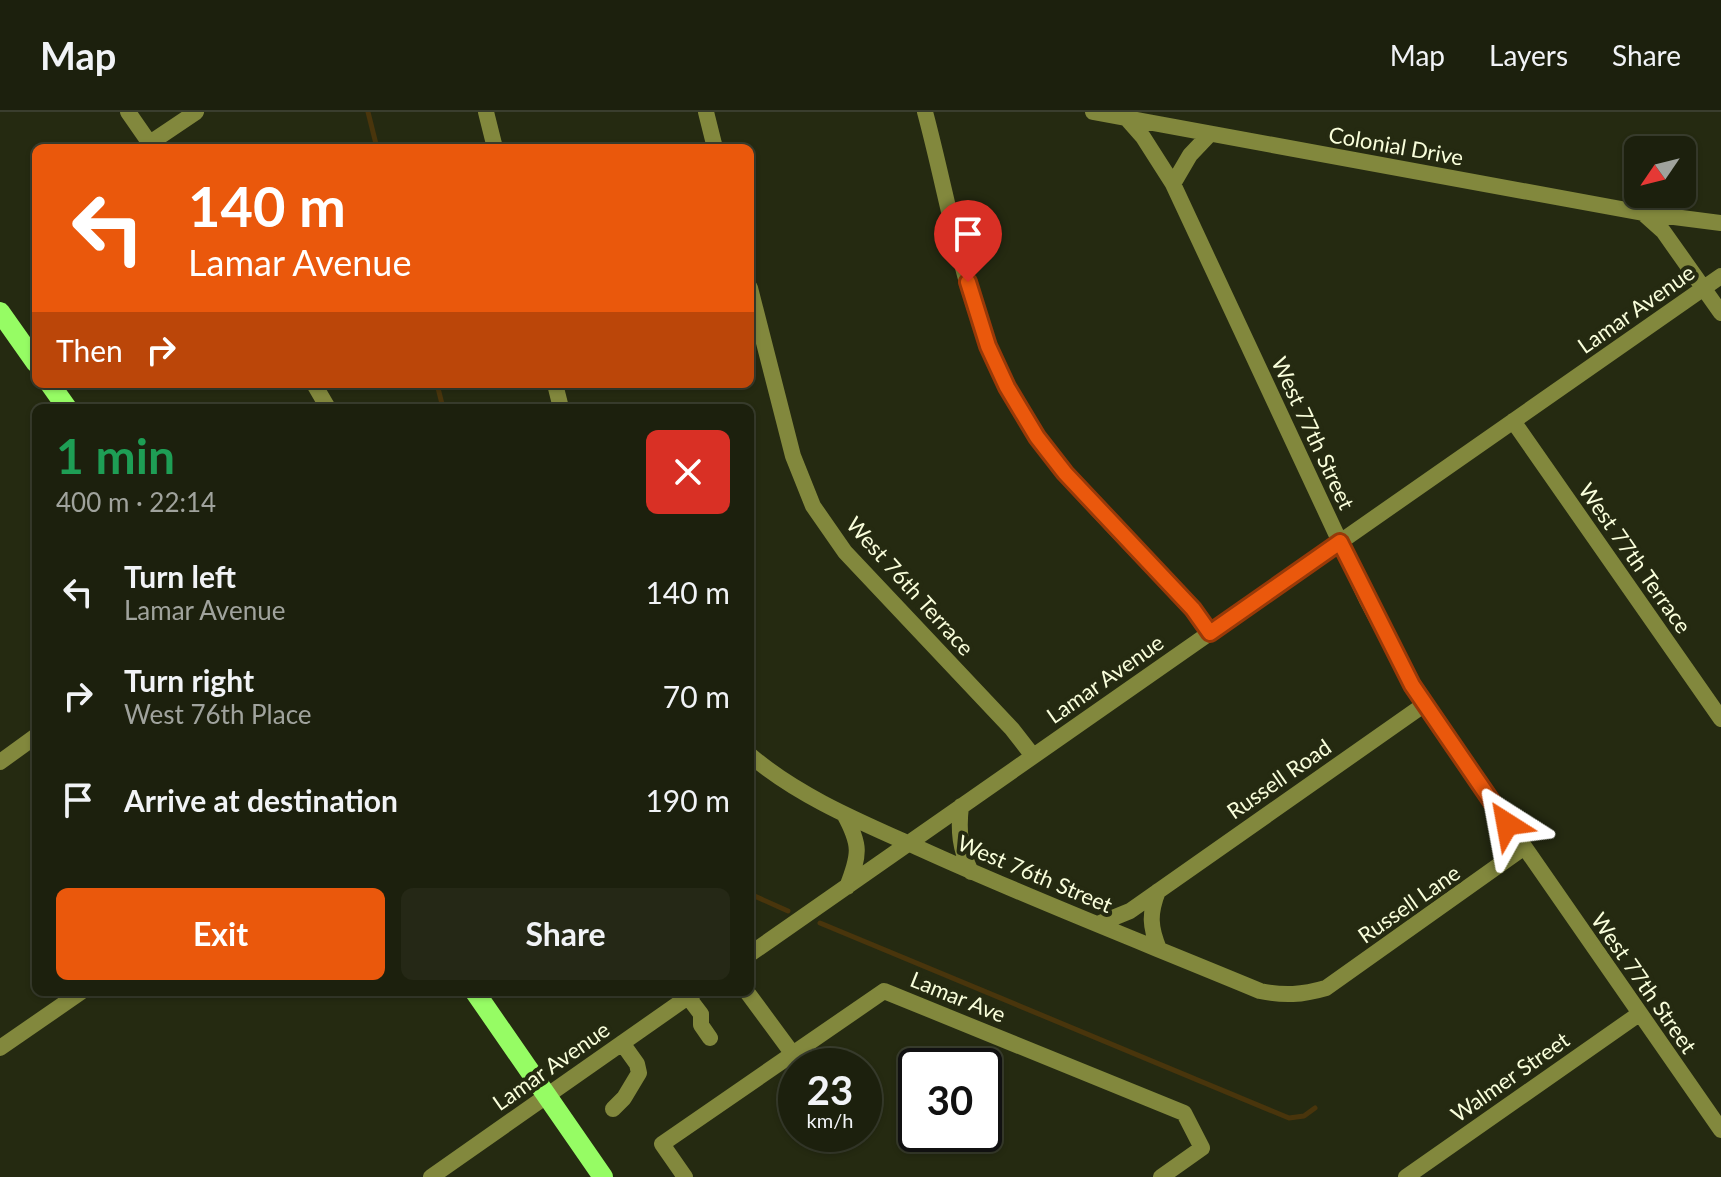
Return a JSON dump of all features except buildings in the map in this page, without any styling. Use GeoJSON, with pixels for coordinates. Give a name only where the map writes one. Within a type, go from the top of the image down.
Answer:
{"type":"FeatureCollection","features":[{"type":"Feature","properties":{"kind":"main road"},"geometry":{"type":"LineString","coordinates":[[3,322],[32,358]]}},
{"type":"Feature","properties":{"kind":"main road"},"geometry":{"type":"LineString","coordinates":[[478,996],[603,1177]]}},
{"type":"Feature","properties":{"kind":"street"},"geometry":{"type":"LineString","coordinates":[[128,112],[151,144]]}},
{"type":"Feature","properties":{"kind":"street"},"geometry":{"type":"LineString","coordinates":[[155,144],[196,112]]}},
{"type":"Feature","properties":{"kind":"street"},"geometry":{"type":"LineString","coordinates":[[486,112],[494,144]]}},
{"type":"Feature","properties":{"kind":"street"},"geometry":{"type":"LineString","coordinates":[[706,112],[714,144]]}},
{"type":"Feature","properties":{"kind":"street","name":"Colonial Drive"},"geometry":{"type":"LineString","coordinates":[[1093,112],[1643,213],[1721,223]]}},
{"type":"Feature","properties":{"kind":"street"},"geometry":{"type":"LineString","coordinates":[[926,113],[975,310],[1007,387],[1037,437],[1065,473],[1193,609],[1210,633]]}},
{"type":"Feature","properties":{"kind":"street","name":"West 77th Street"},"geometry":{"type":"LineString","coordinates":[[1128,120],[1143,137],[1173,184],[1392,650],[1523,848],[1721,1130]]}},
{"type":"Feature","properties":{"kind":"street"},"geometry":{"type":"LineString","coordinates":[[1173,184],[1190,155],[1209,135]]}},
{"type":"Feature","properties":{"kind":"street"},"geometry":{"type":"LineString","coordinates":[[1643,213],[1663,231],[1721,313]]}},
{"type":"Feature","properties":{"kind":"street","name":"Lamar Avenue"},"geometry":{"type":"LineString","coordinates":[[754,951],[1721,276]]}},
{"type":"Feature","properties":{"kind":"street","name":"West 76th Terrace"},"geometry":{"type":"LineString","coordinates":[[754,304],[793,456],[803,486],[821,519],[845,552],[1012,729],[1033,756]]}},
{"type":"Feature","properties":{"kind":"street","name":"West 77th Terrace"},"geometry":{"type":"LineString","coordinates":[[1513,421],[1721,719]]}},
{"type":"Feature","properties":{"kind":"street","name":"Russell Road"},"geometry":{"type":"LineString","coordinates":[[1098,924],[1130,911],[1425,704]]}},
{"type":"Feature","properties":{"kind":"street"},"geometry":{"type":"LineString","coordinates":[[0,762],[32,739]]}},
{"type":"Feature","properties":{"kind":"street","name":"West 76th Street"},"geometry":{"type":"LineString","coordinates":[[754,758],[786,781],[844,814],[971,872],[1260,991],[1280,996],[1317,991]]}},
{"type":"Feature","properties":{"kind":"street"},"geometry":{"type":"LineString","coordinates":[[961,806],[959,837],[971,872]]}},
{"type":"Feature","properties":{"kind":"street"},"geometry":{"type":"LineString","coordinates":[[844,814],[858,848],[847,887]]}},
{"type":"Feature","properties":{"kind":"street","name":"Russell Lane"},"geometry":{"type":"LineString","coordinates":[[1317,991],[1391,944],[1523,848]]}},
{"type":"Feature","properties":{"kind":"street"},"geometry":{"type":"LineString","coordinates":[[1159,890],[1150,918],[1159,949]]}},
{"type":"Feature","properties":{"kind":"street","name":"Lamar Ave"},"geometry":{"type":"LineString","coordinates":[[799,1048],[884,991],[1184,1113],[1202,1148],[1161,1177]]}},
{"type":"Feature","properties":{"kind":"street"},"geometry":{"type":"LineString","coordinates":[[0,1048],[75,996]]}},
{"type":"Feature","properties":{"kind":"street","name":"Lamar Avenue"},"geometry":{"type":"LineString","coordinates":[[431,1177],[689,996]]}},
{"type":"Feature","properties":{"kind":"street"},"geometry":{"type":"LineString","coordinates":[[693,996],[701,1014],[701,1025],[710,1038]]}},
{"type":"Feature","properties":{"kind":"street"},"geometry":{"type":"LineString","coordinates":[[750,996],[788,1048]]}},
{"type":"Feature","properties":{"kind":"street","name":"Walmer Street"},"geometry":{"type":"LineString","coordinates":[[1416,1174],[1639,1014]]}},
{"type":"Feature","properties":{"kind":"street"},"geometry":{"type":"LineString","coordinates":[[613,1109],[624,1098],[639,1073],[637,1064],[622,1043]]}},
{"type":"Feature","properties":{"kind":"street","name":"Lamar Ave"},"geometry":{"type":"LineString","coordinates":[[685,1177],[662,1144],[778,1063]]}},
{"type":"Feature","properties":{"kind":"waterway"},"geometry":{"type":"LineString","coordinates":[[368,112],[376,144]]}},
{"type":"Feature","properties":{"kind":"waterway"},"geometry":{"type":"LineString","coordinates":[[438,388],[442,404]]}},
{"type":"Feature","properties":{"kind":"waterway"},"geometry":{"type":"LineString","coordinates":[[754,896],[788,911]]}},
{"type":"Feature","properties":{"kind":"waterway"},"geometry":{"type":"LineString","coordinates":[[820,923],[1289,1118],[1304,1116],[1315,1108]]}},
{"type":"Feature","properties":{"kind":"route"},"geometry":{"type":"LineString","coordinates":[[968,282],[988,346],[1007,387],[1037,437],[1065,473],[1193,609],[1210,633],[1340,542],[1412,685],[1507,824]]}}]}
